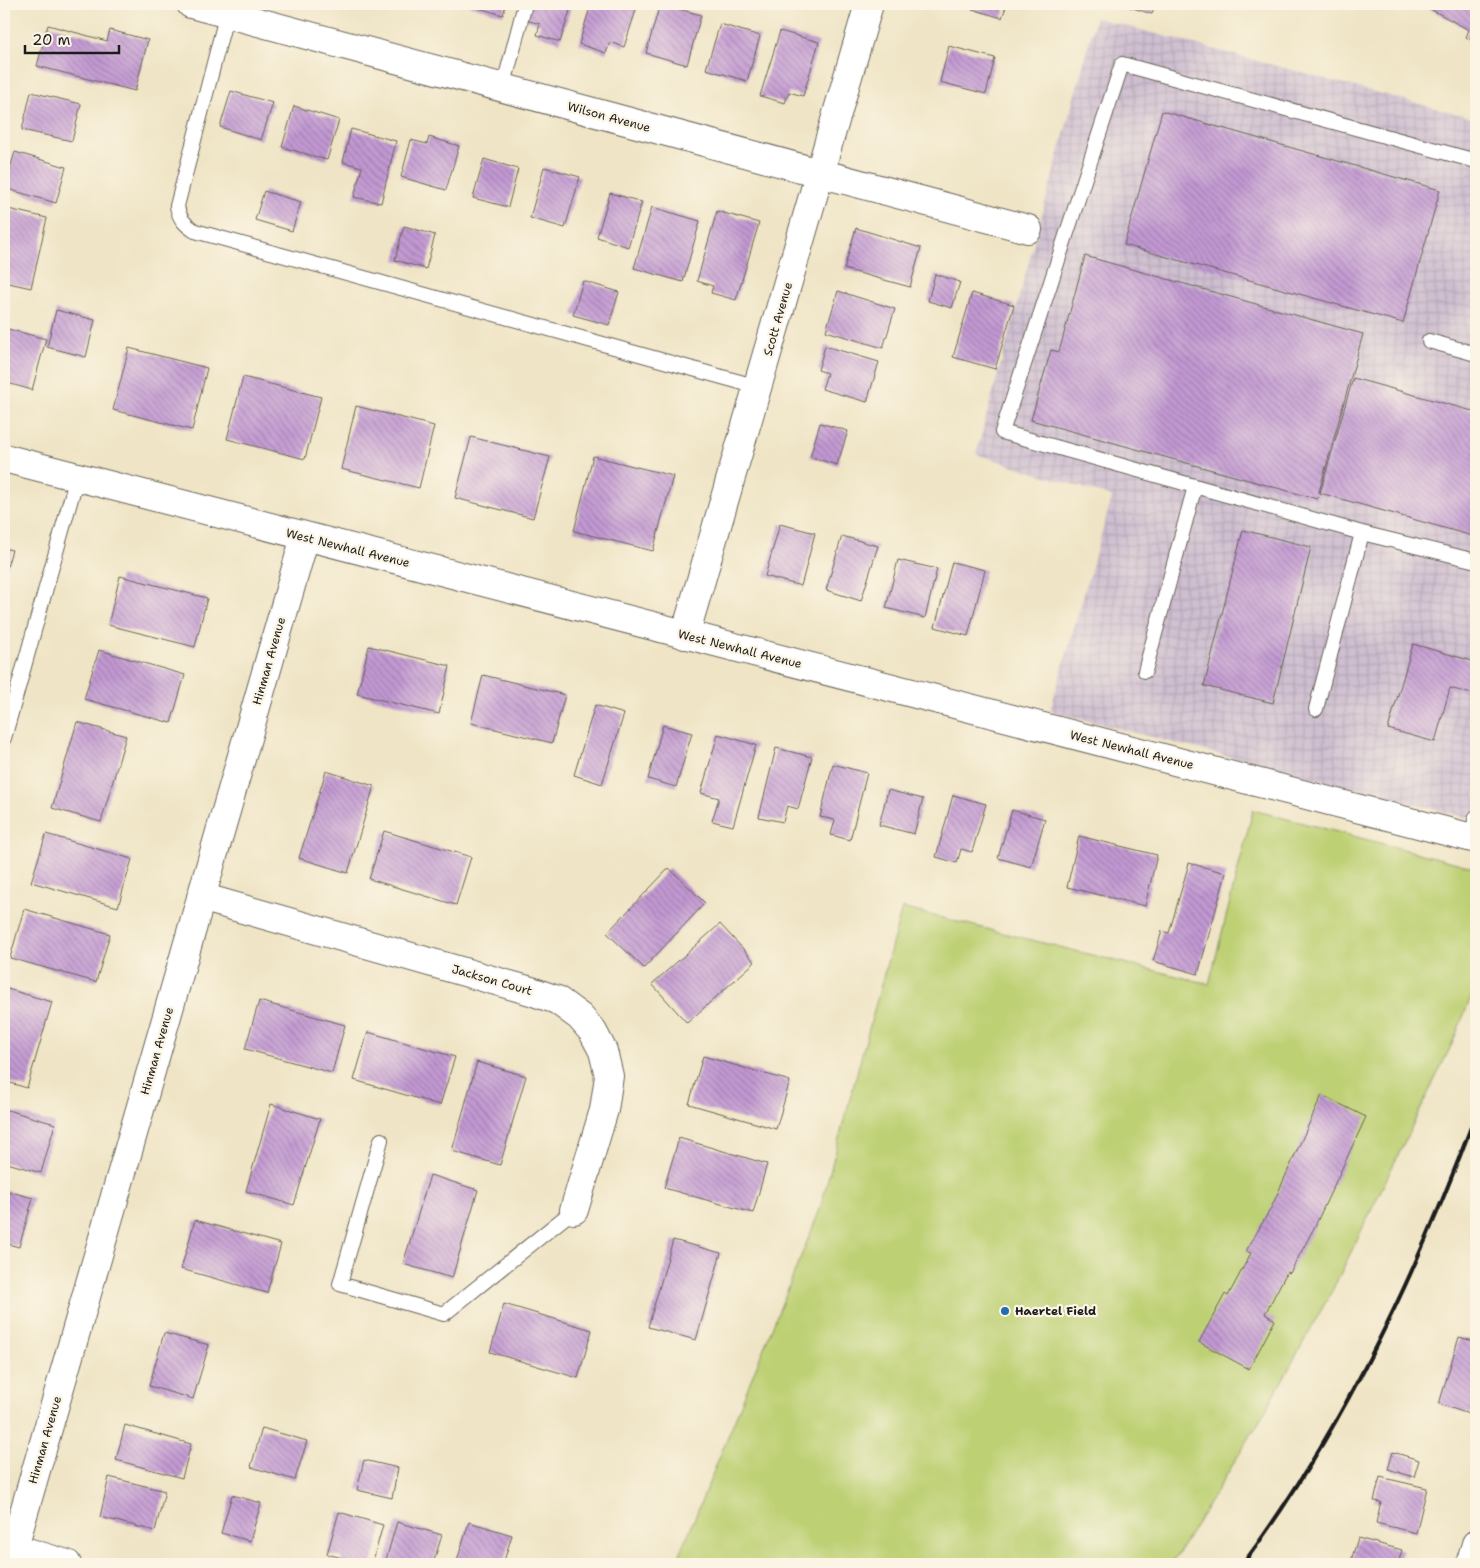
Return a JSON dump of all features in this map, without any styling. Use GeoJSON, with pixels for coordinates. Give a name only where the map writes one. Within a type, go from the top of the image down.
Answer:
{"type":"FeatureCollection","features":[{"type":"Feature","properties":{"kind":"street","name":"Wilson Avenue"},"geometry":{"type":"LineString","coordinates":[[191,4],[228,9],[503,88],[1028,229]]}},
{"type":"Feature","properties":{"kind":"street","name":"Scott Avenue"},"geometry":{"type":"LineString","coordinates":[[685,635],[869,4]]}},
{"type":"Feature","properties":{"kind":"street","name":"West Newhall Avenue"},"geometry":{"type":"LineString","coordinates":[[4,458],[685,635],[1474,831]]}},
{"type":"Feature","properties":{"kind":"street","name":"Hinman Avenue"},"geometry":{"type":"LineString","coordinates":[[12,1556],[305,537]]}},
{"type":"Feature","properties":{"kind":"street","name":"Jackson Court"},"geometry":{"type":"LineString","coordinates":[[201,897],[531,991],[557,1000],[580,1017],[593,1032],[603,1051],[609,1076],[604,1110],[574,1210]]}},
{"type":"Feature","properties":{"kind":"street"},"geometry":{"type":"LineString","coordinates":[[1470,1564],[1476,1544]]}},
{"type":"Feature","properties":{"kind":"street"},"geometry":{"type":"LineString","coordinates":[[12,1556],[66,1564]]}},
{"type":"Feature","properties":{"kind":"lane"},"geometry":{"type":"LineString","coordinates":[[503,88],[525,4]]}},
{"type":"Feature","properties":{"kind":"lane"},"geometry":{"type":"LineString","coordinates":[[228,9],[178,206],[179,215],[184,224],[195,231],[758,387]]}},
{"type":"Feature","properties":{"kind":"lane"},"geometry":{"type":"LineString","coordinates":[[1476,161],[1122,64],[1002,432],[1362,533],[1476,561]]}},
{"type":"Feature","properties":{"kind":"lane"},"geometry":{"type":"LineString","coordinates":[[1429,341],[1476,354]]}},
{"type":"Feature","properties":{"kind":"lane"},"geometry":{"type":"LineString","coordinates":[[4,738],[77,477]]}},
{"type":"Feature","properties":{"kind":"lane"},"geometry":{"type":"LineString","coordinates":[[1145,671],[1195,486]]}},
{"type":"Feature","properties":{"kind":"lane"},"geometry":{"type":"LineString","coordinates":[[1316,710],[1362,533]]}},
{"type":"Feature","properties":{"kind":"lane"},"geometry":{"type":"LineString","coordinates":[[381,1140],[340,1284],[444,1314],[574,1210]]}},
{"type":"Feature","properties":{"kind":"shaded area"},"geometry":{"type":"Polygon","coordinates":[[[1096,18],[1476,119],[1476,820],[1050,711],[1112,497],[976,454],[1096,18]]]}},
{"type":"Feature","properties":{"kind":"green space"},"geometry":{"type":"Polygon","coordinates":[[[1253,810],[1476,868],[1476,985],[1452,1044],[1333,1289],[1262,1417],[1178,1554],[1170,1564],[676,1564],[819,1212],[902,908],[1209,984],[1253,810]]]}},
{"type":"Feature","properties":{"kind":"building"},"geometry":{"type":"Polygon","coordinates":[[[469,4],[506,4],[503,15],[469,4]]]}},
{"type":"Feature","properties":{"kind":"building"},"geometry":{"type":"Polygon","coordinates":[[[531,4],[572,4],[560,42],[537,35],[540,24],[526,20],[531,4]]]}},
{"type":"Feature","properties":{"kind":"building"},"geometry":{"type":"Polygon","coordinates":[[[591,4],[638,4],[624,47],[610,42],[606,53],[579,44],[591,4]]]}},
{"type":"Feature","properties":{"kind":"building"},"geometry":{"type":"Polygon","coordinates":[[[660,4],[701,15],[687,65],[646,53],[660,4]]]}},
{"type":"Feature","properties":{"kind":"building"},"geometry":{"type":"Polygon","coordinates":[[[963,4],[1007,4],[1002,18],[962,6],[963,4]]]}},
{"type":"Feature","properties":{"kind":"building"},"geometry":{"type":"Polygon","coordinates":[[[1120,4],[1155,4],[1152,14],[1120,4]]]}},
{"type":"Feature","properties":{"kind":"building"},"geometry":{"type":"Polygon","coordinates":[[[1421,4],[1476,4],[1476,43],[1466,37],[1469,30],[1421,4]]]}},
{"type":"Feature","properties":{"kind":"building"},"geometry":{"type":"Polygon","coordinates":[[[720,24],[760,36],[747,81],[706,69],[720,24]]]}},
{"type":"Feature","properties":{"kind":"building"},"geometry":{"type":"Polygon","coordinates":[[[48,25],[107,41],[110,30],[148,40],[135,91],[37,66],[48,25]]]}},
{"type":"Feature","properties":{"kind":"building"},"geometry":{"type":"Polygon","coordinates":[[[780,31],[819,42],[803,96],[789,92],[785,103],[760,96],[780,31]]]}},
{"type":"Feature","properties":{"kind":"building"},"geometry":{"type":"Polygon","coordinates":[[[949,46],[995,58],[986,94],[940,82],[949,46]]]}},
{"type":"Feature","properties":{"kind":"building"},"geometry":{"type":"Polygon","coordinates":[[[231,91],[273,103],[261,140],[220,127],[231,91]]]}},
{"type":"Feature","properties":{"kind":"building"},"geometry":{"type":"Polygon","coordinates":[[[31,92],[81,104],[72,141],[22,130],[31,92]]]}},
{"type":"Feature","properties":{"kind":"building"},"geometry":{"type":"Polygon","coordinates":[[[294,106],[339,120],[327,160],[282,147],[294,106]]]}},
{"type":"Feature","properties":{"kind":"building"},"geometry":{"type":"Polygon","coordinates":[[[1162,111],[1440,190],[1403,323],[1124,245],[1162,111]]]}},
{"type":"Feature","properties":{"kind":"building"},"geometry":{"type":"Polygon","coordinates":[[[351,129],[396,141],[381,203],[354,197],[362,167],[343,162],[351,129]]]}},
{"type":"Feature","properties":{"kind":"building"},"geometry":{"type":"Polygon","coordinates":[[[429,137],[459,146],[446,190],[401,177],[411,140],[427,144],[429,137]]]}},
{"type":"Feature","properties":{"kind":"building"},"geometry":{"type":"Polygon","coordinates":[[[15,152],[66,167],[56,203],[4,188],[15,152]]]}},
{"type":"Feature","properties":{"kind":"building"},"geometry":{"type":"Polygon","coordinates":[[[484,159],[518,169],[508,207],[473,198],[484,159]]]}},
{"type":"Feature","properties":{"kind":"building"},"geometry":{"type":"Polygon","coordinates":[[[544,167],[580,177],[565,228],[530,218],[544,167]]]}},
{"type":"Feature","properties":{"kind":"building"},"geometry":{"type":"Polygon","coordinates":[[[264,191],[301,202],[292,231],[255,220],[264,191]]]}},
{"type":"Feature","properties":{"kind":"building"},"geometry":{"type":"Polygon","coordinates":[[[610,193],[642,202],[628,247],[597,237],[610,193]]]}},
{"type":"Feature","properties":{"kind":"building"},"geometry":{"type":"Polygon","coordinates":[[[652,207],[700,221],[683,282],[634,268],[652,207]]]}},
{"type":"Feature","properties":{"kind":"building"},"geometry":{"type":"Polygon","coordinates":[[[4,208],[47,218],[31,288],[4,282],[4,208]]]}},
{"type":"Feature","properties":{"kind":"building"},"geometry":{"type":"Polygon","coordinates":[[[717,211],[759,223],[736,300],[711,293],[713,286],[697,281],[717,211]]]}},
{"type":"Feature","properties":{"kind":"building"},"geometry":{"type":"Polygon","coordinates":[[[404,226],[435,235],[426,269],[395,260],[404,226]]]}},
{"type":"Feature","properties":{"kind":"building"},"geometry":{"type":"Polygon","coordinates":[[[856,228],[921,248],[910,287],[844,269],[856,228]]]}},
{"type":"Feature","properties":{"kind":"building"},"geometry":{"type":"Polygon","coordinates":[[[1085,256],[1363,334],[1317,499],[1031,420],[1051,350],[1059,352],[1085,256]]]}},
{"type":"Feature","properties":{"kind":"building"},"geometry":{"type":"Polygon","coordinates":[[[935,274],[960,282],[952,308],[928,301],[935,274]]]}},
{"type":"Feature","properties":{"kind":"building"},"geometry":{"type":"Polygon","coordinates":[[[583,281],[619,292],[609,325],[573,315],[583,281]]]}},
{"type":"Feature","properties":{"kind":"building"},"geometry":{"type":"Polygon","coordinates":[[[838,291],[895,309],[883,348],[826,331],[838,291]]]}},
{"type":"Feature","properties":{"kind":"building"},"geometry":{"type":"Polygon","coordinates":[[[972,293],[1014,305],[995,369],[953,357],[972,293]]]}},
{"type":"Feature","properties":{"kind":"building"},"geometry":{"type":"Polygon","coordinates":[[[56,310],[95,320],[86,357],[47,347],[56,310]]]}},
{"type":"Feature","properties":{"kind":"building"},"geometry":{"type":"Polygon","coordinates":[[[4,328],[46,339],[32,390],[4,382],[4,328]]]}},
{"type":"Feature","properties":{"kind":"building"},"geometry":{"type":"Polygon","coordinates":[[[825,346],[879,362],[867,402],[822,389],[827,373],[818,370],[825,346]]]}},
{"type":"Feature","properties":{"kind":"building"},"geometry":{"type":"Polygon","coordinates":[[[129,348],[207,368],[192,430],[113,410],[129,348]]]}},
{"type":"Feature","properties":{"kind":"building"},"geometry":{"type":"Polygon","coordinates":[[[243,377],[321,397],[305,459],[227,439],[243,377]]]}},
{"type":"Feature","properties":{"kind":"building"},"geometry":{"type":"Polygon","coordinates":[[[1353,378],[1476,412],[1476,537],[1320,493],[1353,378]]]}},
{"type":"Feature","properties":{"kind":"building"},"geometry":{"type":"Polygon","coordinates":[[[356,406],[434,426],[419,488],[341,469],[356,406]]]}},
{"type":"Feature","properties":{"kind":"building"},"geometry":{"type":"Polygon","coordinates":[[[820,423],[848,431],[837,465],[810,457],[820,423]]]}},
{"type":"Feature","properties":{"kind":"building"},"geometry":{"type":"Polygon","coordinates":[[[471,437],[550,457],[533,518],[455,498],[471,437]]]}},
{"type":"Feature","properties":{"kind":"building"},"geometry":{"type":"Polygon","coordinates":[[[593,456],[673,476],[653,551],[574,531],[593,456]]]}},
{"type":"Feature","properties":{"kind":"building"},"geometry":{"type":"Polygon","coordinates":[[[780,524],[815,533],[801,586],[765,576],[780,524]]]}},
{"type":"Feature","properties":{"kind":"building"},"geometry":{"type":"Polygon","coordinates":[[[1243,530],[1311,547],[1273,703],[1204,686],[1243,530]]]}},
{"type":"Feature","properties":{"kind":"building"},"geometry":{"type":"Polygon","coordinates":[[[842,536],[878,546],[861,601],[826,590],[842,536]]]}},
{"type":"Feature","properties":{"kind":"building"},"geometry":{"type":"Polygon","coordinates":[[[4,548],[12,550],[4,577],[4,548]]]}},
{"type":"Feature","properties":{"kind":"building"},"geometry":{"type":"Polygon","coordinates":[[[898,560],[937,569],[925,618],[886,608],[898,560]]]}},
{"type":"Feature","properties":{"kind":"building"},"geometry":{"type":"Polygon","coordinates":[[[952,562],[985,570],[968,636],[935,627],[952,562]]]}},
{"type":"Feature","properties":{"kind":"building"},"geometry":{"type":"Polygon","coordinates":[[[120,576],[207,598],[195,647],[108,625],[120,576]]]}},
{"type":"Feature","properties":{"kind":"building"},"geometry":{"type":"Polygon","coordinates":[[[1413,644],[1476,662],[1476,695],[1450,688],[1435,742],[1388,729],[1413,644]]]}},
{"type":"Feature","properties":{"kind":"building"},"geometry":{"type":"Polygon","coordinates":[[[369,646],[450,666],[439,714],[357,694],[369,646]]]}},
{"type":"Feature","properties":{"kind":"building"},"geometry":{"type":"Polygon","coordinates":[[[99,650],[185,675],[171,723],[84,699],[99,650]]]}},
{"type":"Feature","properties":{"kind":"building"},"geometry":{"type":"Polygon","coordinates":[[[483,675],[565,695],[552,743],[471,723],[483,675]]]}},
{"type":"Feature","properties":{"kind":"building"},"geometry":{"type":"Polygon","coordinates":[[[595,705],[624,714],[602,784],[574,775],[595,705]]]}},
{"type":"Feature","properties":{"kind":"building"},"geometry":{"type":"Polygon","coordinates":[[[77,722],[126,736],[101,822],[52,808],[77,722]]]}},
{"type":"Feature","properties":{"kind":"building"},"geometry":{"type":"Polygon","coordinates":[[[663,725],[692,733],[676,787],[648,779],[663,725]]]}},
{"type":"Feature","properties":{"kind":"building"},"geometry":{"type":"Polygon","coordinates":[[[718,734],[756,745],[733,826],[712,821],[719,798],[701,793],[718,734]]]}},
{"type":"Feature","properties":{"kind":"building"},"geometry":{"type":"Polygon","coordinates":[[[776,748],[812,757],[798,809],[787,806],[783,822],[759,817],[776,748]]]}},
{"type":"Feature","properties":{"kind":"building"},"geometry":{"type":"Polygon","coordinates":[[[833,764],[867,773],[850,840],[831,835],[835,820],[820,817],[833,764]]]}},
{"type":"Feature","properties":{"kind":"building"},"geometry":{"type":"Polygon","coordinates":[[[326,771],[374,786],[348,873],[299,858],[326,771]]]}},
{"type":"Feature","properties":{"kind":"building"},"geometry":{"type":"Polygon","coordinates":[[[888,790],[923,799],[914,834],[879,825],[888,790]]]}},
{"type":"Feature","properties":{"kind":"building"},"geometry":{"type":"Polygon","coordinates":[[[953,795],[986,804],[972,852],[961,849],[957,863],[936,857],[953,795]]]}},
{"type":"Feature","properties":{"kind":"building"},"geometry":{"type":"Polygon","coordinates":[[[1012,810],[1045,819],[1031,867],[998,858],[1012,810]]]}},
{"type":"Feature","properties":{"kind":"building"},"geometry":{"type":"Polygon","coordinates":[[[384,831],[471,857],[456,905],[369,879],[384,831]]]}},
{"type":"Feature","properties":{"kind":"building"},"geometry":{"type":"Polygon","coordinates":[[[46,834],[132,859],[118,907],[31,882],[46,834]]]}},
{"type":"Feature","properties":{"kind":"building"},"geometry":{"type":"Polygon","coordinates":[[[1079,836],[1157,855],[1145,906],[1067,887],[1079,836]]]}},
{"type":"Feature","properties":{"kind":"building"},"geometry":{"type":"Polygon","coordinates":[[[1189,863],[1226,873],[1198,974],[1153,961],[1162,931],[1169,933],[1189,863]]]}},
{"type":"Feature","properties":{"kind":"building"},"geometry":{"type":"Polygon","coordinates":[[[669,868],[705,903],[644,968],[607,933],[669,868]]]}},
{"type":"Feature","properties":{"kind":"building"},"geometry":{"type":"Polygon","coordinates":[[[24,909],[110,934],[96,982],[10,958],[24,909]]]}},
{"type":"Feature","properties":{"kind":"building"},"geometry":{"type":"Polygon","coordinates":[[[720,924],[755,962],[687,1023],[652,984],[720,924]]]}},
{"type":"Feature","properties":{"kind":"building"},"geometry":{"type":"Polygon","coordinates":[[[4,988],[52,1002],[27,1088],[4,1081],[4,988]]]}},
{"type":"Feature","properties":{"kind":"building"},"geometry":{"type":"Polygon","coordinates":[[[259,1001],[345,1025],[332,1073],[245,1049],[259,1001]]]}},
{"type":"Feature","properties":{"kind":"building"},"geometry":{"type":"Polygon","coordinates":[[[368,1032],[455,1057],[440,1105],[354,1080],[368,1032]]]}},
{"type":"Feature","properties":{"kind":"building"},"geometry":{"type":"Polygon","coordinates":[[[703,1056],[790,1081],[776,1129],[689,1104],[703,1056]]]}},
{"type":"Feature","properties":{"kind":"building"},"geometry":{"type":"Polygon","coordinates":[[[477,1062],[526,1076],[500,1165],[452,1151],[477,1062]]]}},
{"type":"Feature","properties":{"kind":"building"},"geometry":{"type":"Polygon","coordinates":[[[1322,1095],[1366,1117],[1314,1228],[1290,1273],[1287,1272],[1265,1314],[1275,1320],[1249,1369],[1199,1342],[1225,1294],[1228,1296],[1251,1253],[1246,1251],[1271,1208],[1322,1095]]]}},
{"type":"Feature","properties":{"kind":"building"},"geometry":{"type":"Polygon","coordinates":[[[271,1104],[320,1119],[294,1205],[246,1191],[271,1104]]]}},
{"type":"Feature","properties":{"kind":"building"},"geometry":{"type":"Polygon","coordinates":[[[4,1109],[55,1124],[41,1173],[4,1162],[4,1109]]]}},
{"type":"Feature","properties":{"kind":"building"},"geometry":{"type":"Polygon","coordinates":[[[679,1138],[767,1164],[753,1213],[664,1188],[679,1138]]]}},
{"type":"Feature","properties":{"kind":"building"},"geometry":{"type":"Polygon","coordinates":[[[430,1175],[478,1190],[452,1278],[403,1264],[430,1175]]]}},
{"type":"Feature","properties":{"kind":"building"},"geometry":{"type":"Polygon","coordinates":[[[4,1190],[33,1198],[19,1247],[4,1243],[4,1190]]]}},
{"type":"Feature","properties":{"kind":"building"},"geometry":{"type":"Polygon","coordinates":[[[195,1220],[281,1244],[267,1293],[181,1269],[195,1220]]]}},
{"type":"Feature","properties":{"kind":"building"},"geometry":{"type":"Polygon","coordinates":[[[673,1240],[721,1253],[696,1340],[648,1327],[673,1240]]]}},
{"type":"Feature","properties":{"kind":"building"},"geometry":{"type":"Polygon","coordinates":[[[504,1304],[592,1330],[578,1378],[490,1352],[504,1304]]]}},
{"type":"Feature","properties":{"kind":"building"},"geometry":{"type":"Polygon","coordinates":[[[164,1333],[209,1345],[193,1399],[149,1386],[164,1333]]]}},
{"type":"Feature","properties":{"kind":"building"},"geometry":{"type":"Polygon","coordinates":[[[1459,1337],[1476,1342],[1475,1416],[1439,1404],[1459,1337]]]}},
{"type":"Feature","properties":{"kind":"building"},"geometry":{"type":"Polygon","coordinates":[[[125,1425],[191,1444],[182,1478],[116,1460],[125,1425]]]}},
{"type":"Feature","properties":{"kind":"building"},"geometry":{"type":"Polygon","coordinates":[[[262,1428],[307,1441],[295,1480],[251,1467],[262,1428]]]}},
{"type":"Feature","properties":{"kind":"building"},"geometry":{"type":"Polygon","coordinates":[[[1393,1452],[1419,1460],[1414,1477],[1388,1469],[1393,1452]]]}},
{"type":"Feature","properties":{"kind":"building"},"geometry":{"type":"Polygon","coordinates":[[[364,1460],[398,1468],[392,1498],[357,1490],[364,1460]]]}},
{"type":"Feature","properties":{"kind":"building"},"geometry":{"type":"Polygon","coordinates":[[[109,1477],[165,1491],[155,1531],[100,1517],[109,1477]]]}},
{"type":"Feature","properties":{"kind":"building"},"geometry":{"type":"Polygon","coordinates":[[[1380,1477],[1427,1488],[1416,1533],[1376,1523],[1381,1502],[1374,1501],[1380,1477]]]}},
{"type":"Feature","properties":{"kind":"building"},"geometry":{"type":"Polygon","coordinates":[[[232,1495],[261,1503],[250,1541],[221,1533],[232,1495]]]}},
{"type":"Feature","properties":{"kind":"building"},"geometry":{"type":"Polygon","coordinates":[[[339,1512],[383,1525],[372,1564],[340,1564],[342,1558],[327,1554],[339,1512]]]}},
{"type":"Feature","properties":{"kind":"building"},"geometry":{"type":"Polygon","coordinates":[[[397,1522],[442,1535],[433,1564],[385,1563],[397,1522]]]}},
{"type":"Feature","properties":{"kind":"building"},"geometry":{"type":"Polygon","coordinates":[[[469,1522],[512,1535],[503,1564],[456,1564],[469,1522]]]}},
{"type":"Feature","properties":{"kind":"building"},"geometry":{"type":"Polygon","coordinates":[[[1358,1538],[1402,1550],[1398,1564],[1350,1564],[1358,1538]]]}},
{"type":"Feature","properties":{"kind":"railway"},"geometry":{"type":"LineString","coordinates":[[1243,1564],[1280,1512],[1346,1404],[1403,1290],[1429,1232],[1476,1114]]}},
{"type":"Feature","properties":{"kind":"place","name":"Haertel Field"},"geometry":{"type":"Point","coordinates":[1005,1311]}}]}
